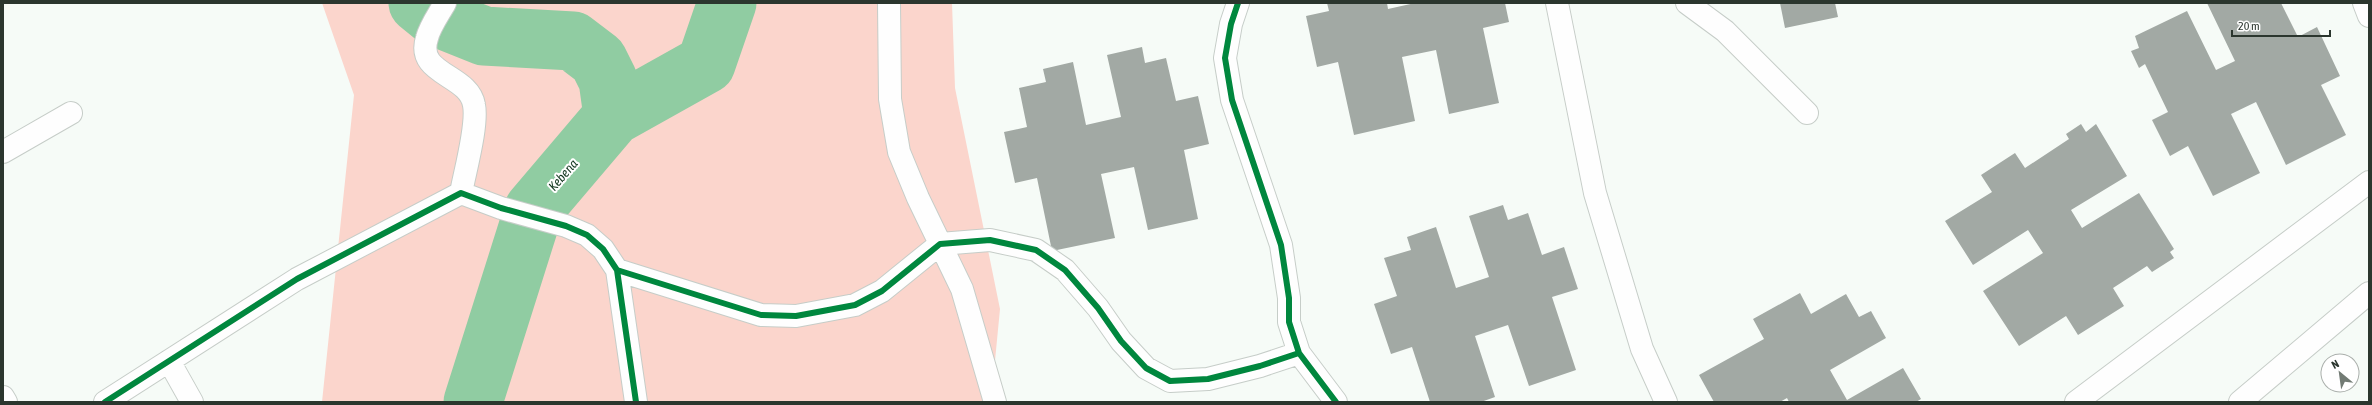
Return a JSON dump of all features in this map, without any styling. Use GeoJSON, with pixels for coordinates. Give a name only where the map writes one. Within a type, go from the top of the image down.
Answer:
{"type":"FeatureCollection","features":[{"type":"Feature","properties":{"kind":"street"},"geometry":{"type":"LineString","coordinates":[[445,3],[427,38],[425,52],[429,62],[438,71],[467,91],[474,105],[473,123],[461,193]]}},
{"type":"Feature","properties":{"kind":"street"},"geometry":{"type":"LineString","coordinates":[[889,3],[890,99],[899,152],[962,289],[995,402]]}},
{"type":"Feature","properties":{"kind":"street"},"geometry":{"type":"LineString","coordinates":[[1238,3],[1231,24],[1225,58],[1232,100],[1281,245],[1289,298],[1289,322],[1299,353],[1336,402]]}},
{"type":"Feature","properties":{"kind":"street"},"geometry":{"type":"LineString","coordinates":[[1557,3],[1595,193],[1642,348],[1666,402]]}},
{"type":"Feature","properties":{"kind":"street"},"geometry":{"type":"LineString","coordinates":[[1686,3],[1725,31],[1807,113]]}},
{"type":"Feature","properties":{"kind":"street"},"geometry":{"type":"LineString","coordinates":[[2364,3],[2369,16]]}},
{"type":"Feature","properties":{"kind":"street"},"geometry":{"type":"LineString","coordinates":[[3,152],[71,113]]}},
{"type":"Feature","properties":{"kind":"street"},"geometry":{"type":"LineString","coordinates":[[2076,402],[2369,182]]}},
{"type":"Feature","properties":{"kind":"street"},"geometry":{"type":"LineString","coordinates":[[105,402],[297,279],[461,193],[501,208],[566,226],[587,235],[603,249],[617,270],[636,402]]}},
{"type":"Feature","properties":{"kind":"street"},"geometry":{"type":"LineString","coordinates":[[617,270],[761,315],[796,316],[855,305],[882,291],[940,244],[990,240],[1036,250],[1065,270],[1098,308],[1121,341],[1146,368],[1170,381],[1208,379],[1260,366],[1299,353]]}},
{"type":"Feature","properties":{"kind":"street"},"geometry":{"type":"LineString","coordinates":[[2240,402],[2369,293]]}},
{"type":"Feature","properties":{"kind":"street"},"geometry":{"type":"LineString","coordinates":[[169,361],[192,402]]}},
{"type":"Feature","properties":{"kind":"street"},"geometry":{"type":"LineString","coordinates":[[3,397],[6,402]]}},
{"type":"Feature","properties":{"kind":"shaded area"},"geometry":{"type":"Polygon","coordinates":[[[322,3],[952,3],[955,88],[1000,309],[991,402],[322,402],[354,95],[322,3]]]}},
{"type":"Feature","properties":{"kind":"building"},"geometry":{"type":"Polygon","coordinates":[[[1327,3],[1387,3],[1388,9],[1415,3],[1505,3],[1509,22],[1483,28],[1499,103],[1449,114],[1436,50],[1402,57],[1415,121],[1354,135],[1338,62],[1317,67],[1306,16],[1329,11],[1327,3]]]}},
{"type":"Feature","properties":{"kind":"building"},"geometry":{"type":"Polygon","coordinates":[[[1780,3],[1835,3],[1838,17],[1785,28],[1780,3]]]}},
{"type":"Feature","properties":{"kind":"building"},"geometry":{"type":"Polygon","coordinates":[[[2207,3],[2281,3],[2298,37],[2317,27],[2340,76],[2321,85],[2346,135],[2286,165],[2256,102],[2231,114],[2260,173],[2213,196],[2188,146],[2170,156],[2152,120],[2168,112],[2145,64],[2139,68],[2131,51],[2139,48],[2135,36],[2187,11],[2216,70],[2235,61],[2207,3]]]}},
{"type":"Feature","properties":{"kind":"building"},"geometry":{"type":"Polygon","coordinates":[[[1142,47],[1145,63],[1166,58],[1176,101],[1198,96],[1209,144],[1184,150],[1198,219],[1148,230],[1134,167],[1101,174],[1115,238],[1052,251],[1037,178],[1015,183],[1004,132],[1027,127],[1019,88],[1046,82],[1043,69],[1073,62],[1086,125],[1121,117],[1107,55],[1142,47]]]}},
{"type":"Feature","properties":{"kind":"building"},"geometry":{"type":"Polygon","coordinates":[[[2081,124],[2086,132],[2096,124],[2127,176],[2071,210],[2082,228],[2139,193],[2174,249],[2170,252],[2174,258],[2152,272],[2147,266],[2113,288],[2124,306],[2078,335],[2066,316],[2019,346],[1983,291],[2043,253],[2028,230],[1973,265],[1945,221],[1992,192],[1981,175],[2015,153],[2025,168],[2069,139],[2066,134],[2081,124]]]}},
{"type":"Feature","properties":{"kind":"building"},"geometry":{"type":"Polygon","coordinates":[[[1503,205],[1508,220],[1528,213],[1542,255],[1564,247],[1578,289],[1552,297],[1576,370],[1529,386],[1508,325],[1475,336],[1495,397],[1481,402],[1430,402],[1412,347],[1391,354],[1374,304],[1397,296],[1384,258],[1411,250],[1407,237],[1436,227],[1456,288],[1489,277],[1469,216],[1503,205]]]}},
{"type":"Feature","properties":{"kind":"building"},"geometry":{"type":"Polygon","coordinates":[[[1800,293],[1811,314],[1846,294],[1859,317],[1871,311],[1886,338],[1830,370],[1847,400],[1903,368],[1921,399],[1916,402],[1789,402],[1787,398],[1780,402],[1714,402],[1699,375],[1764,339],[1753,319],[1800,293]]]}},
{"type":"Feature","properties":{"kind":"waterway"},"geometry":{"type":"LineString","coordinates":[[418,3],[434,16],[484,36],[573,41],[598,60],[608,80],[613,116]]}},
{"type":"Feature","properties":{"kind":"waterway","name":"Kebena"},"geometry":{"type":"LineString","coordinates":[[473,402],[534,209],[613,116],[706,64],[727,3]]}},
{"type":"Feature","properties":{"kind":"cycle path"},"geometry":{"type":"LineString","coordinates":[[1238,3],[1231,24],[1225,58],[1232,100],[1281,245],[1289,298],[1289,322],[1299,353],[1336,402]]}},
{"type":"Feature","properties":{"kind":"cycle path"},"geometry":{"type":"LineString","coordinates":[[105,402],[297,279],[461,193],[501,208],[566,226],[587,235],[603,249],[617,270],[636,402]]}},
{"type":"Feature","properties":{"kind":"cycle path"},"geometry":{"type":"LineString","coordinates":[[617,270],[761,315],[796,316],[855,305],[882,291],[940,244],[990,240],[1036,250],[1065,270],[1098,308],[1121,341],[1146,368],[1170,381],[1208,379],[1260,366],[1299,353]]}}]}
